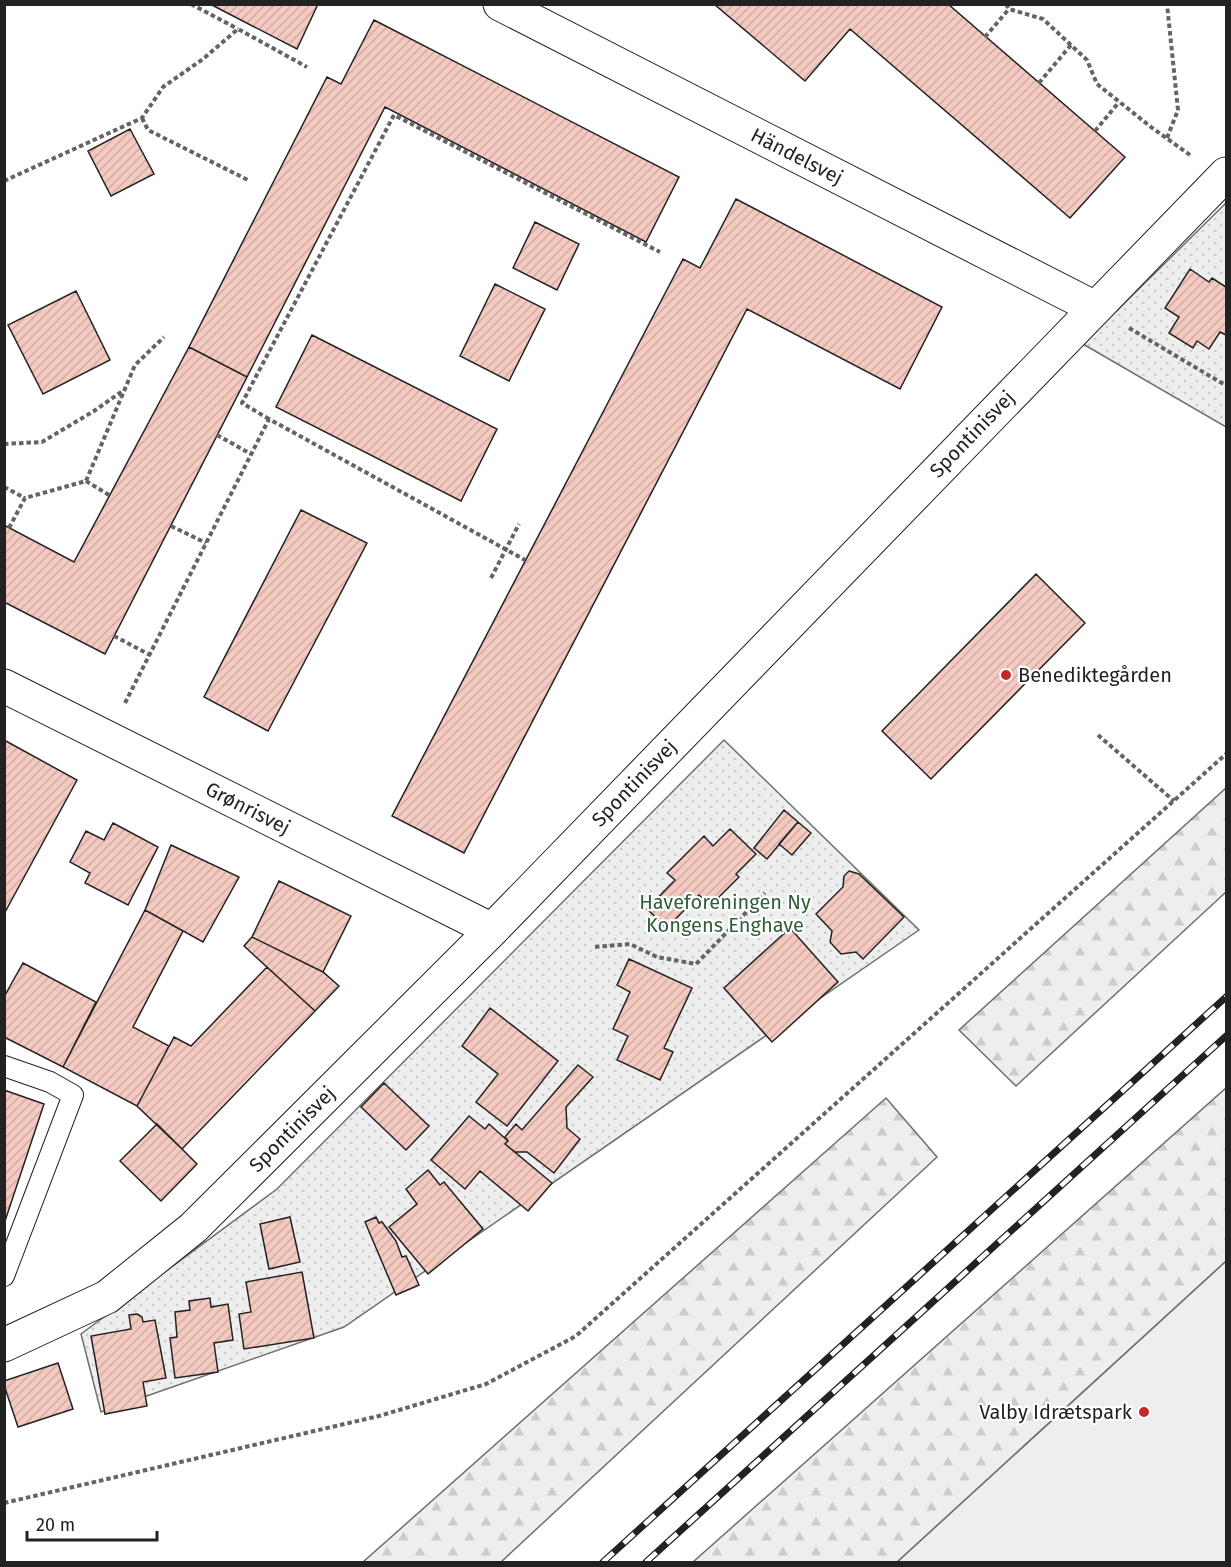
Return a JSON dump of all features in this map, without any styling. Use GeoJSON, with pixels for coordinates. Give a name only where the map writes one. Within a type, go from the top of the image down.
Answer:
{"type":"FeatureCollection","features":[{"type":"Feature","properties":{"kind":"street","name":"Händelsvej"},"geometry":{"type":"LineString","coordinates":[[500,4],[1095,308]]}},
{"type":"Feature","properties":{"kind":"street","name":"Spontinisvej"},"geometry":{"type":"LineString","coordinates":[[4,1345],[107,1297],[192,1228],[492,930],[1222,179]]}},
{"type":"Feature","properties":{"kind":"street","name":"Grønrisvej"},"geometry":{"type":"LineString","coordinates":[[4,686],[492,930]]}},
{"type":"Feature","properties":{"kind":"lane"},"geometry":{"type":"LineString","coordinates":[[4,1066],[50,1082],[73,1095],[4,1276]]}},
{"type":"Feature","properties":{"kind":"path"},"geometry":{"type":"LineString","coordinates":[[191,4],[308,67]]}},
{"type":"Feature","properties":{"kind":"path"},"geometry":{"type":"LineString","coordinates":[[1167,4],[1178,110],[1167,138]]}},
{"type":"Feature","properties":{"kind":"path"},"geometry":{"type":"LineString","coordinates":[[985,37],[1008,7],[1042,19],[1087,60],[1097,84],[1222,179]]}},
{"type":"Feature","properties":{"kind":"path"},"geometry":{"type":"LineString","coordinates":[[4,180],[142,118],[163,87],[203,59],[238,29]]}},
{"type":"Feature","properties":{"kind":"path"},"geometry":{"type":"LineString","coordinates":[[1039,83],[1071,45]]}},
{"type":"Feature","properties":{"kind":"path"},"geometry":{"type":"LineString","coordinates":[[1095,131],[1119,102]]}},
{"type":"Feature","properties":{"kind":"path"},"geometry":{"type":"LineString","coordinates":[[525,560],[242,403],[394,115],[660,252]]}},
{"type":"Feature","properties":{"kind":"path"},"geometry":{"type":"LineString","coordinates":[[142,118],[148,130],[248,180]]}},
{"type":"Feature","properties":{"kind":"path"},"geometry":{"type":"LineString","coordinates":[[1095,308],[1227,385]]}},
{"type":"Feature","properties":{"kind":"path"},"geometry":{"type":"LineString","coordinates":[[86,481],[135,365],[164,337]]}},
{"type":"Feature","properties":{"kind":"path"},"geometry":{"type":"LineString","coordinates":[[4,444],[42,442],[125,390]]}},
{"type":"Feature","properties":{"kind":"path"},"geometry":{"type":"LineString","coordinates":[[130,690],[150,655],[269,419]]}},
{"type":"Feature","properties":{"kind":"path"},"geometry":{"type":"LineString","coordinates":[[218,435],[251,454]]}},
{"type":"Feature","properties":{"kind":"path"},"geometry":{"type":"LineString","coordinates":[[4,487],[25,498],[86,481],[109,495]]}},
{"type":"Feature","properties":{"kind":"path"},"geometry":{"type":"LineString","coordinates":[[9,528],[25,498]]}},
{"type":"Feature","properties":{"kind":"path"},"geometry":{"type":"LineString","coordinates":[[491,578],[519,524]]}},
{"type":"Feature","properties":{"kind":"path"},"geometry":{"type":"LineString","coordinates":[[171,526],[206,543]]}},
{"type":"Feature","properties":{"kind":"path"},"geometry":{"type":"LineString","coordinates":[[114,636],[150,655]]}},
{"type":"Feature","properties":{"kind":"path"},"geometry":{"type":"LineString","coordinates":[[1098,735],[1174,801]]}},
{"type":"Feature","properties":{"kind":"path"},"geometry":{"type":"LineString","coordinates":[[4,1503],[379,1416],[486,1384],[576,1336],[1227,754]]}},
{"type":"Feature","properties":{"kind":"path"},"geometry":{"type":"LineString","coordinates":[[594,947],[630,944],[657,957],[696,964],[765,893]]}},
{"type":"Feature","properties":{"kind":"green space"},"geometry":{"type":"Polygon","coordinates":[[[1226,203],[1226,427],[1083,344],[1226,203]]]}},
{"type":"Feature","properties":{"kind":"green space","name":"Haveforeningen Ny Kongens Enghave"},"geometry":{"type":"Polygon","coordinates":[[[724,740],[919,930],[344,1327],[101,1412],[81,1334],[277,1189],[724,740]]]}},
{"type":"Feature","properties":{"kind":"green space"},"geometry":{"type":"Polygon","coordinates":[[[1226,788],[1226,892],[1016,1086],[959,1030],[1226,788]]]}},
{"type":"Feature","properties":{"kind":"green space"},"geometry":{"type":"Polygon","coordinates":[[[1226,1088],[1226,1261],[897,1562],[693,1562],[1226,1088]]]}},
{"type":"Feature","properties":{"kind":"green space"},"geometry":{"type":"Polygon","coordinates":[[[886,1098],[937,1157],[501,1562],[363,1562],[886,1098]]]}},
{"type":"Feature","properties":{"kind":"green space","name":"Valby Idrætspark"},"geometry":{"type":"Polygon","coordinates":[[[1226,1261],[1226,1562],[897,1562],[1226,1261]]]}},
{"type":"Feature","properties":{"kind":"building"},"geometry":{"type":"Polygon","coordinates":[[[210,4],[318,4],[297,49],[210,4]]]}},
{"type":"Feature","properties":{"kind":"building"},"geometry":{"type":"Polygon","coordinates":[[[714,4],[948,4],[1125,157],[1070,218],[850,29],[805,81],[714,4]]]}},
{"type":"Feature","properties":{"kind":"building"},"geometry":{"type":"Polygon","coordinates":[[[374,20],[679,177],[646,242],[385,107],[247,377],[189,347],[327,77],[341,84],[374,20]]]}},
{"type":"Feature","properties":{"kind":"building"},"geometry":{"type":"Polygon","coordinates":[[[130,129],[154,174],[111,196],[88,151],[130,129]]]}},
{"type":"Feature","properties":{"kind":"building"},"geometry":{"type":"Polygon","coordinates":[[[736,199],[942,307],[900,389],[747,309],[464,853],[392,816],[683,259],[700,268],[736,199]]]}},
{"type":"Feature","properties":{"kind":"building"},"geometry":{"type":"Polygon","coordinates":[[[535,222],[579,244],[557,290],[513,268],[535,222]]]}},
{"type":"Feature","properties":{"kind":"building"},"geometry":{"type":"Polygon","coordinates":[[[1190,269],[1209,282],[1212,278],[1226,287],[1226,335],[1220,332],[1209,349],[1197,341],[1193,348],[1169,333],[1179,317],[1165,308],[1190,269]]]}},
{"type":"Feature","properties":{"kind":"building"},"geometry":{"type":"Polygon","coordinates":[[[495,284],[545,309],[509,381],[460,356],[495,284]]]}},
{"type":"Feature","properties":{"kind":"building"},"geometry":{"type":"Polygon","coordinates":[[[76,291],[110,360],[43,394],[8,325],[76,291]]]}},
{"type":"Feature","properties":{"kind":"building"},"geometry":{"type":"Polygon","coordinates":[[[312,335],[497,429],[461,501],[276,407],[312,335]]]}},
{"type":"Feature","properties":{"kind":"building"},"geometry":{"type":"Polygon","coordinates":[[[189,347],[247,377],[105,654],[4,602],[4,525],[74,562],[189,347]]]}},
{"type":"Feature","properties":{"kind":"building"},"geometry":{"type":"Polygon","coordinates":[[[301,510],[367,543],[268,731],[204,697],[301,510]]]}},
{"type":"Feature","properties":{"kind":"building"},"geometry":{"type":"Polygon","coordinates":[[[1036,574],[1085,623],[931,779],[882,731],[1036,574]]]}},
{"type":"Feature","properties":{"kind":"building"},"geometry":{"type":"Polygon","coordinates":[[[4,740],[77,780],[4,914],[4,740]]]}},
{"type":"Feature","properties":{"kind":"building"},"geometry":{"type":"Polygon","coordinates":[[[784,810],[798,822],[767,859],[754,848],[784,810]]]}},
{"type":"Feature","properties":{"kind":"building"},"geometry":{"type":"Polygon","coordinates":[[[798,822],[811,833],[792,855],[779,844],[798,822]]]}},
{"type":"Feature","properties":{"kind":"building"},"geometry":{"type":"Polygon","coordinates":[[[113,823],[158,847],[128,905],[85,883],[90,873],[70,862],[86,831],[104,840],[113,823]]]}},
{"type":"Feature","properties":{"kind":"building"},"geometry":{"type":"Polygon","coordinates":[[[730,829],[756,854],[736,874],[739,877],[710,906],[699,895],[667,928],[647,909],[675,880],[667,873],[704,836],[713,846],[730,829]]]}},
{"type":"Feature","properties":{"kind":"building"},"geometry":{"type":"Polygon","coordinates":[[[171,845],[239,877],[203,942],[145,910],[171,845]]]}},
{"type":"Feature","properties":{"kind":"building"},"geometry":{"type":"Polygon","coordinates":[[[849,871],[859,874],[904,917],[863,959],[856,952],[841,954],[830,942],[832,931],[816,914],[843,887],[844,876],[849,871]]]}},
{"type":"Feature","properties":{"kind":"building"},"geometry":{"type":"Polygon","coordinates":[[[279,881],[351,916],[323,972],[252,937],[279,881]]]}},
{"type":"Feature","properties":{"kind":"building"},"geometry":{"type":"Polygon","coordinates":[[[145,910],[183,931],[133,1027],[169,1046],[137,1106],[63,1067],[145,910]]]}},
{"type":"Feature","properties":{"kind":"building"},"geometry":{"type":"Polygon","coordinates":[[[790,928],[838,982],[772,1042],[724,988],[790,928]]]}},
{"type":"Feature","properties":{"kind":"building"},"geometry":{"type":"Polygon","coordinates":[[[252,937],[323,972],[339,986],[315,1011],[244,946],[252,937]]]}},
{"type":"Feature","properties":{"kind":"building"},"geometry":{"type":"Polygon","coordinates":[[[629,959],[692,988],[664,1048],[673,1052],[660,1080],[617,1060],[628,1036],[613,1029],[630,992],[617,985],[629,959]]]}},
{"type":"Feature","properties":{"kind":"building"},"geometry":{"type":"Polygon","coordinates":[[[23,963],[96,1002],[63,1067],[4,1037],[4,997],[23,963]]]}},
{"type":"Feature","properties":{"kind":"building"},"geometry":{"type":"Polygon","coordinates":[[[267,967],[315,1011],[182,1149],[137,1106],[174,1037],[191,1046],[267,967]]]}},
{"type":"Feature","properties":{"kind":"building"},"geometry":{"type":"Polygon","coordinates":[[[490,1008],[558,1061],[507,1126],[476,1102],[498,1074],[462,1046],[490,1008]]]}},
{"type":"Feature","properties":{"kind":"building"},"geometry":{"type":"Polygon","coordinates":[[[578,1065],[593,1077],[566,1107],[567,1128],[580,1139],[554,1173],[527,1152],[515,1152],[505,1144],[508,1141],[505,1137],[516,1124],[522,1130],[578,1065]]]}},
{"type":"Feature","properties":{"kind":"building"},"geometry":{"type":"Polygon","coordinates":[[[384,1083],[429,1126],[406,1150],[361,1107],[384,1083]]]}},
{"type":"Feature","properties":{"kind":"building"},"geometry":{"type":"Polygon","coordinates":[[[4,1090],[44,1104],[4,1224],[4,1090]]]}},
{"type":"Feature","properties":{"kind":"building"},"geometry":{"type":"Polygon","coordinates":[[[469,1116],[485,1129],[489,1124],[508,1141],[505,1144],[552,1183],[528,1211],[480,1171],[465,1189],[431,1160],[469,1116]]]}},
{"type":"Feature","properties":{"kind":"building"},"geometry":{"type":"Polygon","coordinates":[[[157,1124],[197,1164],[161,1201],[120,1161],[157,1124]]]}},
{"type":"Feature","properties":{"kind":"building"},"geometry":{"type":"Polygon","coordinates":[[[428,1170],[440,1185],[444,1182],[483,1229],[428,1274],[389,1227],[417,1204],[406,1189],[428,1170]]]}},
{"type":"Feature","properties":{"kind":"building"},"geometry":{"type":"Polygon","coordinates":[[[290,1217],[300,1262],[269,1269],[260,1224],[290,1217]]]}},
{"type":"Feature","properties":{"kind":"building"},"geometry":{"type":"Polygon","coordinates":[[[376,1217],[396,1241],[402,1257],[406,1256],[419,1285],[396,1295],[365,1222],[376,1217]]]}},
{"type":"Feature","properties":{"kind":"building"},"geometry":{"type":"Polygon","coordinates":[[[302,1272],[314,1338],[244,1349],[239,1314],[251,1312],[246,1282],[302,1272]]]}},
{"type":"Feature","properties":{"kind":"building"},"geometry":{"type":"Polygon","coordinates":[[[210,1298],[211,1307],[228,1304],[233,1340],[214,1343],[218,1372],[175,1378],[170,1338],[177,1337],[175,1312],[190,1310],[189,1301],[210,1298]]]}},
{"type":"Feature","properties":{"kind":"building"},"geometry":{"type":"Polygon","coordinates":[[[137,1314],[142,1317],[143,1322],[155,1320],[166,1378],[143,1382],[147,1406],[105,1414],[91,1336],[131,1329],[129,1315],[137,1314]]]}},
{"type":"Feature","properties":{"kind":"building"},"geometry":{"type":"Polygon","coordinates":[[[58,1363],[73,1409],[18,1427],[4,1381],[58,1363]]]}},
{"type":"Feature","properties":{"kind":"railway"},"geometry":{"type":"LineString","coordinates":[[603,1562],[1226,997]]}},
{"type":"Feature","properties":{"kind":"railway"},"geometry":{"type":"LineString","coordinates":[[646,1562],[1226,1036]]}},
{"type":"Feature","properties":{"kind":"place","name":"Benediktegården"},"geometry":{"type":"Point","coordinates":[1006,675]}},
{"type":"Feature","properties":{"kind":"place","name":"Valby Idrætspark"},"geometry":{"type":"Point","coordinates":[1144,1412]}}]}
